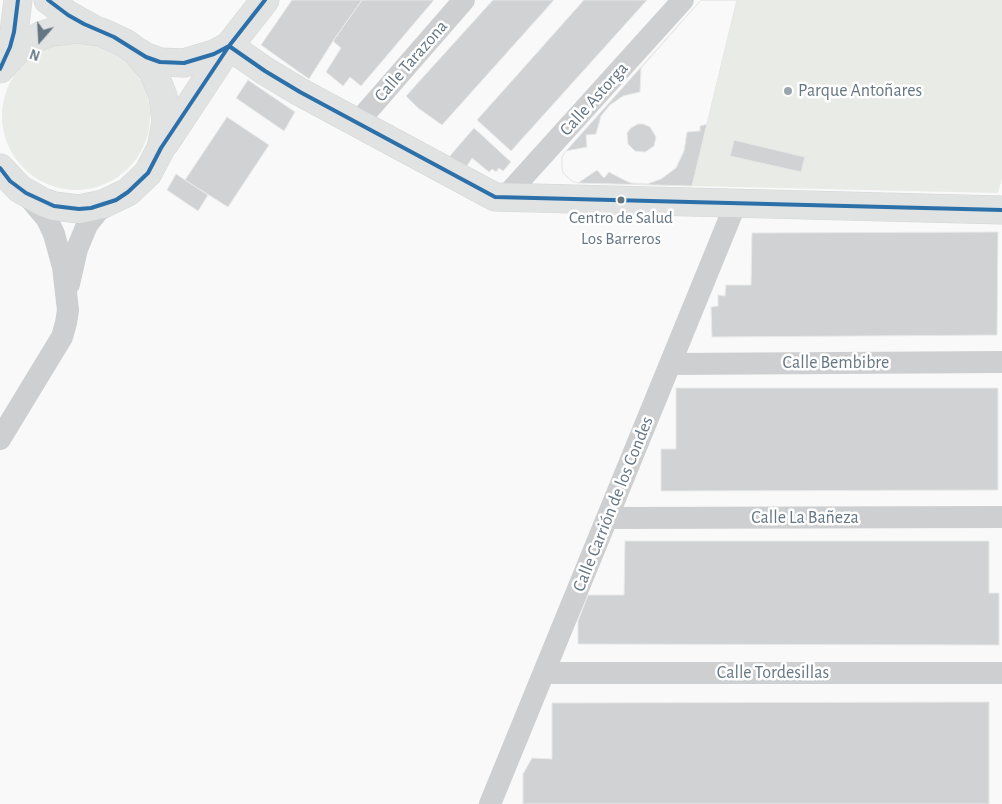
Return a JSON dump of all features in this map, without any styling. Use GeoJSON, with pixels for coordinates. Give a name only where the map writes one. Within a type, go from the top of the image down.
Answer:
{"type":"FeatureCollection","features":[{"type":"Feature","properties":{"kind":"main road"},"geometry":{"type":"LineString","coordinates":[[1,68],[12,39],[18,0]]}},
{"type":"Feature","properties":{"kind":"main road"},"geometry":{"type":"LineString","coordinates":[[48,0],[68,15],[125,43],[146,57],[160,62],[184,63],[214,54],[229,46]]}},
{"type":"Feature","properties":{"kind":"main road"},"geometry":{"type":"LineString","coordinates":[[0,183],[26,193],[42,202],[66,208],[91,208],[116,200],[139,183],[229,46],[265,0]]}},
{"type":"Feature","properties":{"kind":"main road"},"geometry":{"type":"LineString","coordinates":[[1,68],[19,48],[34,38],[52,32],[77,28],[101,32]]}},
{"type":"Feature","properties":{"kind":"main road"},"geometry":{"type":"LineString","coordinates":[[229,46],[293,88],[495,197],[1002,210]]}},
{"type":"Feature","properties":{"kind":"main road"},"geometry":{"type":"LineString","coordinates":[[136,51],[153,71],[163,96],[166,122],[161,148]]}},
{"type":"Feature","properties":{"kind":"main road"},"geometry":{"type":"LineString","coordinates":[[0,168],[10,180],[26,193]]}},
{"type":"Feature","properties":{"kind":"street","name":"Calle Tarazona"},"geometry":{"type":"LineString","coordinates":[[357,123],[464,0]]}},
{"type":"Feature","properties":{"kind":"street","name":"Calle Astorga"},"geometry":{"type":"LineString","coordinates":[[505,198],[683,0]]}},
{"type":"Feature","properties":{"kind":"street"},"geometry":{"type":"LineString","coordinates":[[0,439],[62,337],[66,323],[66,294],[63,267],[54,234],[47,219],[26,193]]}},
{"type":"Feature","properties":{"kind":"street"},"geometry":{"type":"LineString","coordinates":[[66,294],[77,249],[87,225],[98,211],[116,200]]}},
{"type":"Feature","properties":{"kind":"street","name":"Calle Carrión de los Condes"},"geometry":{"type":"LineString","coordinates":[[490,804],[736,203]]}},
{"type":"Feature","properties":{"kind":"street","name":"Calle Bembibre"},"geometry":{"type":"LineString","coordinates":[[670,364],[1002,362]]}},
{"type":"Feature","properties":{"kind":"street","name":"Calle La Bañeza"},"geometry":{"type":"LineString","coordinates":[[607,518],[1002,517]]}},
{"type":"Feature","properties":{"kind":"street","name":"Calle Tordesillas"},"geometry":{"type":"LineString","coordinates":[[544,672],[1002,673]]}},
{"type":"Feature","properties":{"kind":"shaded area"},"geometry":{"type":"Polygon","coordinates":[[[737,0],[1002,0],[1002,178],[998,193],[692,186],[737,0]]]}},
{"type":"Feature","properties":{"kind":"shaded area"},"geometry":{"type":"Polygon","coordinates":[[[76,42],[104,48],[128,64],[144,88],[150,116],[144,144],[128,168],[104,184],[76,190],[48,184],[24,168],[8,144],[2,116],[8,88],[24,64],[48,48],[76,42]]]}},
{"type":"Feature","properties":{"kind":"building"},"geometry":{"type":"Polygon","coordinates":[[[292,0],[362,0],[309,79],[261,45],[292,0]]]}},
{"type":"Feature","properties":{"kind":"building"},"geometry":{"type":"Polygon","coordinates":[[[362,0],[434,0],[361,86],[350,77],[343,86],[326,72],[341,48],[333,41],[362,0]]]}},
{"type":"Feature","properties":{"kind":"building"},"geometry":{"type":"Polygon","coordinates":[[[493,0],[554,0],[442,125],[418,108],[406,96],[493,0]]]}},
{"type":"Feature","properties":{"kind":"building"},"geometry":{"type":"Polygon","coordinates":[[[584,0],[647,0],[511,151],[477,120],[584,0]]]}},
{"type":"Feature","properties":{"kind":"building","name":"Centro de Salud Los Barreros"},"geometry":{"type":"Polygon","coordinates":[[[701,0],[737,0],[707,124],[700,126],[700,131],[687,132],[684,151],[676,168],[661,179],[647,184],[631,183],[609,172],[604,178],[597,170],[578,183],[572,181],[563,173],[562,157],[566,151],[587,147],[586,135],[596,134],[601,116],[610,105],[623,96],[640,92],[641,68],[701,0]],[[638,124],[627,133],[628,144],[635,151],[645,152],[654,146],[656,137],[650,127],[638,124]]]}},
{"type":"Feature","properties":{"kind":"building","name":"Centro de Salud Los Barreros"},"geometry":{"type":"Polygon","coordinates":[[[701,0],[737,0],[692,186],[578,183],[572,181],[563,173],[562,157],[566,151],[701,0]]]}},
{"type":"Feature","properties":{"kind":"building"},"geometry":{"type":"Polygon","coordinates":[[[248,80],[295,112],[284,131],[236,98],[248,80]]]}},
{"type":"Feature","properties":{"kind":"building"},"geometry":{"type":"Polygon","coordinates":[[[227,117],[269,145],[228,207],[185,180],[227,117]]]}},
{"type":"Feature","properties":{"kind":"building"},"geometry":{"type":"Polygon","coordinates":[[[474,128],[511,162],[503,171],[499,168],[496,172],[492,169],[489,172],[472,158],[467,166],[449,157],[474,128]]]}},
{"type":"Feature","properties":{"kind":"building"},"geometry":{"type":"Polygon","coordinates":[[[734,140],[805,157],[801,172],[730,156],[734,140]]]}},
{"type":"Feature","properties":{"kind":"building"},"geometry":{"type":"Polygon","coordinates":[[[176,174],[208,195],[198,211],[167,190],[176,174]]]}},
{"type":"Feature","properties":{"kind":"building"},"geometry":{"type":"Polygon","coordinates":[[[998,232],[997,335],[712,337],[711,307],[718,306],[718,295],[725,296],[726,285],[751,285],[752,233],[998,232]]]}},
{"type":"Feature","properties":{"kind":"building"},"geometry":{"type":"Polygon","coordinates":[[[676,388],[998,388],[998,490],[661,491],[661,449],[676,449],[676,388]]]}},
{"type":"Feature","properties":{"kind":"building"},"geometry":{"type":"Polygon","coordinates":[[[625,541],[989,541],[989,593],[999,593],[999,645],[578,644],[578,621],[588,595],[624,595],[625,541]]]}},
{"type":"Feature","properties":{"kind":"building"},"geometry":{"type":"Polygon","coordinates":[[[989,702],[989,804],[523,804],[523,774],[532,758],[552,759],[552,703],[989,702]]]}},
{"type":"Feature","properties":{"kind":"transit line"},"geometry":{"type":"LineString","coordinates":[[0,69],[10,47],[14,32],[18,0]]}},
{"type":"Feature","properties":{"kind":"transit line"},"geometry":{"type":"LineString","coordinates":[[48,0],[84,24],[114,37],[146,57],[160,62],[184,63],[214,54],[229,46]]}},
{"type":"Feature","properties":{"kind":"transit line"},"geometry":{"type":"LineString","coordinates":[[0,168],[10,181],[26,193],[54,206],[79,209],[91,208],[116,200],[128,192],[148,173],[161,148],[229,46],[265,0]]}},
{"type":"Feature","properties":{"kind":"transit line"},"geometry":{"type":"LineString","coordinates":[[229,46],[300,92],[495,197],[1002,210]]}},
{"type":"Feature","properties":{"kind":"place","name":"Parque Antoñares"},"geometry":{"type":"Point","coordinates":[788,91]}},
{"type":"Feature","properties":{"kind":"place","name":"Centro de Salud Los Barreros"},"geometry":{"type":"Point","coordinates":[621,200]}}]}
